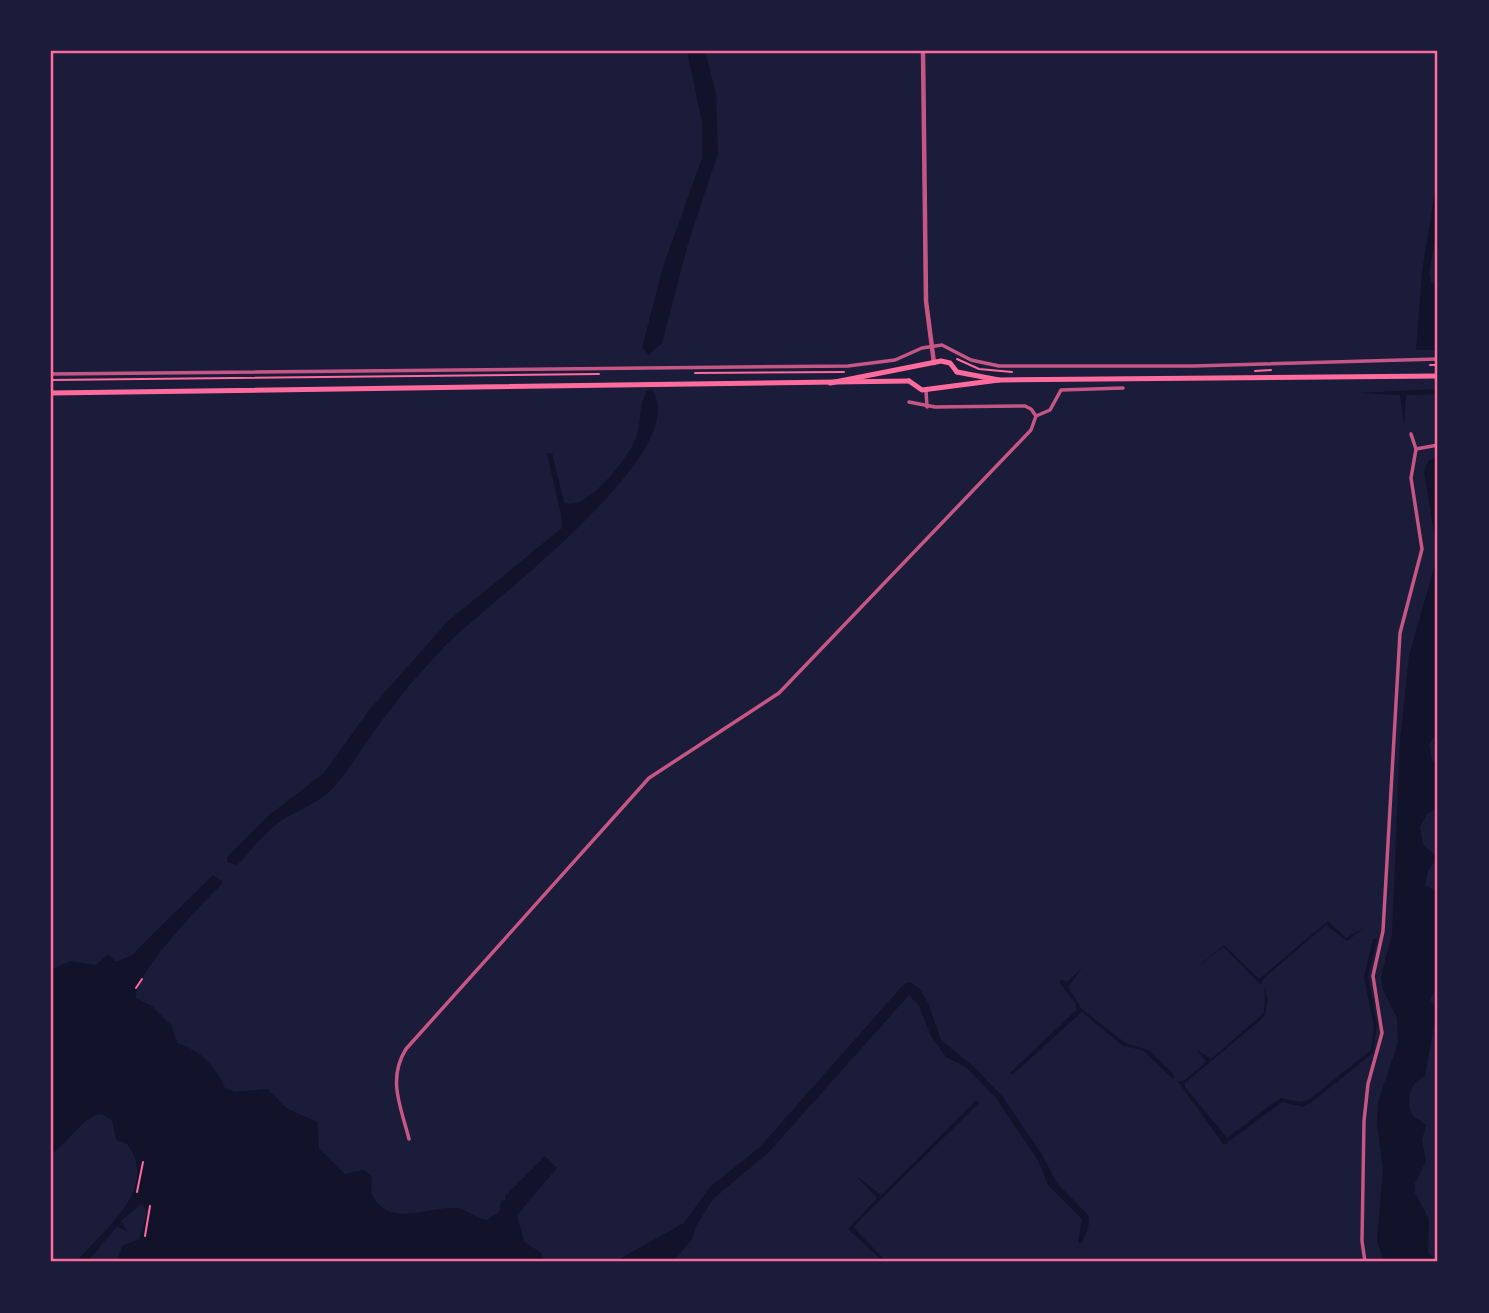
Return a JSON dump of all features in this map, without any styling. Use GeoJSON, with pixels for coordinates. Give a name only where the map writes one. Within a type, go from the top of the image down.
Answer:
{"type":"FeatureCollection","features":[{"type":"Feature","properties":{"kind":"main road"},"geometry":{"type":"LineString","coordinates":[[830,383],[948,362],[957,372],[999,380]]}},
{"type":"Feature","properties":{"kind":"main road"},"geometry":{"type":"LineString","coordinates":[[918,366],[909,374],[909,381],[917,389],[926,390],[999,380],[1438,376]]}},
{"type":"Feature","properties":{"kind":"main road"},"geometry":{"type":"LineString","coordinates":[[947,386],[956,379],[957,372]]}},
{"type":"Feature","properties":{"kind":"main road"},"geometry":{"type":"LineString","coordinates":[[51,393],[909,381]]}},
{"type":"Feature","properties":{"kind":"street"},"geometry":{"type":"LineString","coordinates":[[923,51],[926,301],[934,363]]}},
{"type":"Feature","properties":{"kind":"street"},"geometry":{"type":"LineString","coordinates":[[51,374],[859,365],[895,360],[931,346],[946,346],[974,362],[999,366],[1234,366],[1438,359]]}},
{"type":"Feature","properties":{"kind":"street"},"geometry":{"type":"LineString","coordinates":[[1036,416],[1048,412],[1059,391],[1066,388],[1122,388]]}},
{"type":"Feature","properties":{"kind":"street"},"geometry":{"type":"LineString","coordinates":[[926,390],[927,407]]}},
{"type":"Feature","properties":{"kind":"street"},"geometry":{"type":"LineString","coordinates":[[909,402],[927,407],[1021,406],[1030,408],[1036,416]]}},
{"type":"Feature","properties":{"kind":"street"},"geometry":{"type":"LineString","coordinates":[[410,1139],[394,1084],[398,1062],[406,1049],[649,778],[779,693],[1031,430],[1036,416]]}},
{"type":"Feature","properties":{"kind":"street"},"geometry":{"type":"LineString","coordinates":[[1365,1262],[1362,1241],[1364,1121],[1368,1084],[1382,1033],[1373,976],[1383,931],[1399,641],[1422,549],[1411,478],[1416,449],[1411,434]]}},
{"type":"Feature","properties":{"kind":"street"},"geometry":{"type":"LineString","coordinates":[[1416,449],[1438,445]]}},
{"type":"Feature","properties":{"kind":"path"},"geometry":{"type":"LineString","coordinates":[[687,373],[851,371]]}},
{"type":"Feature","properties":{"kind":"path"},"geometry":{"type":"LineString","coordinates":[[51,380],[601,374]]}},
{"type":"Feature","properties":{"kind":"path"},"geometry":{"type":"LineString","coordinates":[[136,988],[142,979]]}},
{"type":"Feature","properties":{"kind":"path"},"geometry":{"type":"LineString","coordinates":[[138,1192],[143,1162]]}},
{"type":"Feature","properties":{"kind":"path"},"geometry":{"type":"LineString","coordinates":[[145,1236],[150,1206]]}},
{"type":"Feature","properties":{"kind":"shaded area"},"geometry":{"type":"Polygon","coordinates":[[[687,51],[705,51],[716,94],[718,153],[689,240],[662,343],[649,355],[642,348],[663,267],[702,158],[702,122],[687,51]]]}},
{"type":"Feature","properties":{"kind":"shaded area"},"geometry":{"type":"Polygon","coordinates":[[[1438,174],[1438,220],[1429,274],[1431,282],[1438,287],[1438,350],[1416,350],[1422,272],[1438,174]]]}},
{"type":"Feature","properties":{"kind":"shaded area"},"geometry":{"type":"Polygon","coordinates":[[[1438,389],[1438,394],[1406,395],[1404,426],[1400,395],[1359,393],[1438,389]]]}},
{"type":"Feature","properties":{"kind":"shaded area"},"geometry":{"type":"Polygon","coordinates":[[[652,390],[657,417],[644,451],[616,488],[539,564],[444,647],[407,688],[332,789],[273,827],[237,865],[227,862],[227,857],[268,816],[323,774],[370,709],[448,621],[562,528],[547,454],[552,453],[564,502],[573,504],[583,500],[616,470],[632,446],[638,432],[644,396],[647,391],[652,390]]]}},
{"type":"Feature","properties":{"kind":"shaded area"},"geometry":{"type":"Polygon","coordinates":[[[1438,458],[1438,729],[1429,745],[1432,760],[1438,766],[1438,808],[1427,814],[1420,827],[1423,845],[1438,857],[1428,871],[1425,885],[1433,889],[1438,899],[1438,984],[1430,1000],[1437,1008],[1425,1076],[1412,1087],[1409,1103],[1412,1115],[1426,1125],[1422,1140],[1426,1161],[1415,1183],[1415,1193],[1429,1219],[1428,1253],[1437,1262],[1384,1262],[1377,1240],[1383,1170],[1377,1123],[1378,1101],[1398,1043],[1397,1018],[1383,990],[1381,977],[1392,934],[1400,741],[1409,656],[1434,568],[1436,546],[1424,471],[1429,460],[1438,458]]]}},
{"type":"Feature","properties":{"kind":"shaded area"},"geometry":{"type":"Polygon","coordinates":[[[213,875],[222,881],[221,885],[157,956],[138,987],[136,998],[152,1006],[172,1026],[177,1043],[206,1060],[225,1088],[235,1092],[268,1089],[286,1108],[317,1122],[319,1148],[345,1174],[364,1170],[372,1177],[371,1193],[388,1211],[409,1214],[456,1208],[487,1220],[499,1212],[505,1196],[545,1156],[557,1168],[517,1215],[524,1242],[540,1252],[546,1262],[117,1262],[122,1246],[139,1239],[148,1211],[141,1204],[121,1221],[128,1232],[117,1226],[87,1262],[76,1262],[113,1222],[133,1192],[137,1176],[136,1160],[127,1144],[116,1140],[112,1120],[101,1114],[82,1124],[51,1154],[51,970],[70,961],[96,965],[108,954],[116,962],[132,955],[213,875]]]}},
{"type":"Feature","properties":{"kind":"shaded area"},"geometry":{"type":"Polygon","coordinates":[[[1328,921],[1346,938],[1364,928],[1347,941],[1326,925],[1263,979],[1261,985],[1223,947],[1194,970],[1224,945],[1259,979],[1328,921]]]}},
{"type":"Feature","properties":{"kind":"shaded area"},"geometry":{"type":"Polygon","coordinates":[[[1373,939],[1377,939],[1368,977],[1377,1024],[1373,1053],[1312,1102],[1303,1107],[1282,1102],[1224,1145],[1178,1082],[1185,1080],[1206,1062],[1197,1050],[1211,1059],[1264,1013],[1265,987],[1268,1001],[1264,1017],[1185,1083],[1185,1087],[1227,1138],[1280,1098],[1300,1102],[1310,1099],[1371,1050],[1374,1026],[1364,977],[1373,939]]]}},
{"type":"Feature","properties":{"kind":"shaded area"},"geometry":{"type":"Polygon","coordinates":[[[1082,968],[1068,987],[1081,1008],[1124,1042],[1150,1051],[1175,1076],[1173,1079],[1143,1050],[1123,1046],[1082,1012],[1012,1075],[1010,1073],[1076,1010],[1076,1004],[1059,982],[1067,982],[1082,968]]]}},
{"type":"Feature","properties":{"kind":"shaded area"},"geometry":{"type":"Polygon","coordinates":[[[910,982],[920,989],[928,1003],[941,1040],[973,1066],[1002,1096],[1041,1153],[1057,1183],[1089,1216],[1088,1229],[1081,1244],[1078,1242],[1082,1219],[1048,1185],[1038,1160],[996,1098],[966,1067],[946,1057],[931,1036],[919,1006],[909,995],[768,1153],[713,1199],[696,1226],[693,1238],[677,1257],[667,1262],[614,1262],[684,1223],[710,1187],[760,1147],[904,984],[910,982]]]}},
{"type":"Feature","properties":{"kind":"shaded area"},"geometry":{"type":"Polygon","coordinates":[[[977,1100],[979,1103],[853,1227],[887,1262],[884,1262],[848,1229],[877,1198],[855,1175],[881,1195],[977,1100]]]}}]}
